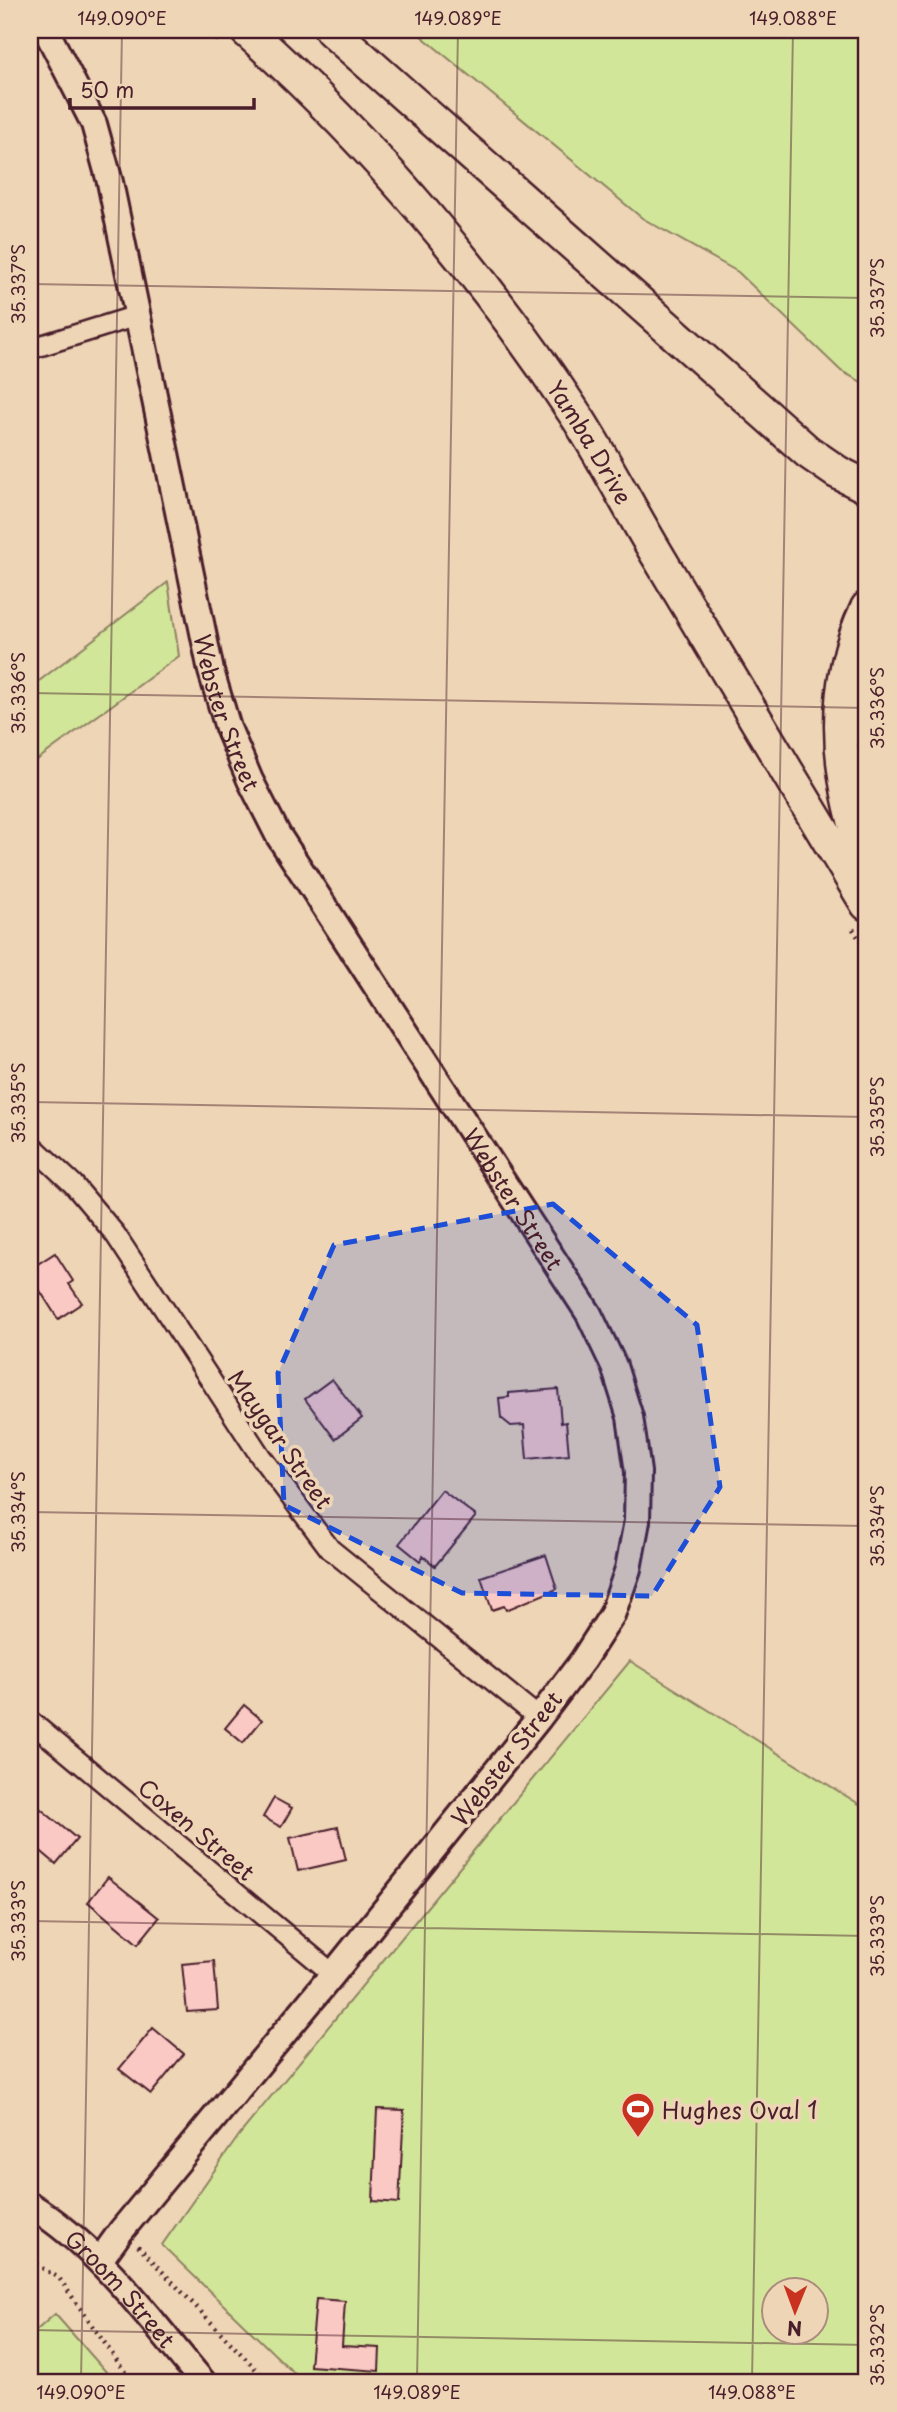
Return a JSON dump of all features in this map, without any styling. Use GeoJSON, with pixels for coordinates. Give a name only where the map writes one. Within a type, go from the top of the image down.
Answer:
{"type":"FeatureCollection","features":[{"type":"Feature","properties":{"kind":"main road"},"geometry":{"type":"LineString","coordinates":[[331,30],[808,452],[836,472],[867,486]]}},
{"type":"Feature","properties":{"kind":"main road","name":"Yamba Drive"},"geometry":{"type":"LineString","coordinates":[[236,39],[344,125],[425,215],[517,331],[580,422],[857,911]]}},
{"type":"Feature","properties":{"kind":"main road"},"geometry":{"type":"LineString","coordinates":[[867,608],[850,650],[844,678],[840,729],[841,755],[850,809],[867,861]]}},
{"type":"Feature","properties":{"kind":"street","name":"Webster Street"},"geometry":{"type":"LineString","coordinates":[[46,30],[94,124],[110,182],[211,671],[228,729],[278,835],[589,1314],[614,1366],[630,1418],[638,1472],[637,1508],[628,1569],[612,1615],[583,1660],[333,1974],[100,2260]]}},
{"type":"Feature","properties":{"kind":"street"},"geometry":{"type":"LineString","coordinates":[[30,349],[136,316]]}},
{"type":"Feature","properties":{"kind":"street","name":"Maygar Street"},"geometry":{"type":"LineString","coordinates":[[30,1144],[73,1184],[115,1234],[261,1457],[330,1549],[539,1718]]}},
{"type":"Feature","properties":{"kind":"street","name":"Coxen Street"},"geometry":{"type":"LineString","coordinates":[[30,1721],[333,1974]]}},
{"type":"Feature","properties":{"kind":"street","name":"Groom Street"},"geometry":{"type":"LineString","coordinates":[[30,2205],[52,2219],[100,2260],[203,2382]]}},
{"type":"Feature","properties":{"kind":"path"},"geometry":{"type":"LineString","coordinates":[[206,30],[236,39]]}},
{"type":"Feature","properties":{"kind":"path"},"geometry":{"type":"LineString","coordinates":[[857,911],[867,952]]}},
{"type":"Feature","properties":{"kind":"path"},"geometry":{"type":"LineString","coordinates":[[121,2231],[133,2240],[268,2382]]}},
{"type":"Feature","properties":{"kind":"path"},"geometry":{"type":"LineString","coordinates":[[30,2262],[59,2278],[132,2382]]}},
{"type":"Feature","properties":{"kind":"highlighted area"},"geometry":{"type":"Polygon","coordinates":[[[553,1204],[697,1325],[720,1487],[652,1596],[462,1593],[284,1505],[278,1373],[334,1245],[553,1204]]]}},
{"type":"Feature","properties":{"kind":"green space"},"geometry":{"type":"Polygon","coordinates":[[[414,30],[867,30],[867,385],[841,371],[738,272],[642,218],[414,30]]]}},
{"type":"Feature","properties":{"kind":"green space"},"geometry":{"type":"Polygon","coordinates":[[[168,582],[179,656],[30,765],[30,688],[168,582]]]}},
{"type":"Feature","properties":{"kind":"green space"},"geometry":{"type":"Polygon","coordinates":[[[630,1661],[867,1809],[867,2382],[303,2382],[162,2245],[240,2134],[630,1661]]]}},
{"type":"Feature","properties":{"kind":"green space"},"geometry":{"type":"Polygon","coordinates":[[[55,2314],[115,2382],[30,2382],[30,2336],[55,2314]]]}},
{"type":"Feature","properties":{"kind":"building"},"geometry":{"type":"Polygon","coordinates":[[[55,1253],[73,1281],[69,1284],[82,1303],[58,1319],[30,1275],[30,1269],[55,1253]]]}},
{"type":"Feature","properties":{"kind":"building"},"geometry":{"type":"Polygon","coordinates":[[[332,1379],[362,1418],[335,1439],[305,1399],[332,1379]]]}},
{"type":"Feature","properties":{"kind":"building"},"geometry":{"type":"Polygon","coordinates":[[[558,1389],[561,1423],[566,1422],[569,1455],[527,1459],[524,1425],[511,1426],[501,1418],[499,1398],[509,1397],[509,1393],[558,1389]]]}},
{"type":"Feature","properties":{"kind":"building"},"geometry":{"type":"Polygon","coordinates":[[[442,1490],[476,1516],[435,1566],[423,1556],[420,1561],[399,1544],[442,1490]]]}},
{"type":"Feature","properties":{"kind":"building"},"geometry":{"type":"Polygon","coordinates":[[[546,1555],[557,1589],[506,1610],[504,1606],[492,1610],[481,1577],[546,1555]]]}},
{"type":"Feature","properties":{"kind":"building"},"geometry":{"type":"Polygon","coordinates":[[[244,1705],[262,1720],[243,1743],[225,1728],[244,1705]]]}},
{"type":"Feature","properties":{"kind":"building"},"geometry":{"type":"Polygon","coordinates":[[[274,1798],[292,1808],[281,1827],[263,1817],[274,1798]]]}},
{"type":"Feature","properties":{"kind":"building"},"geometry":{"type":"Polygon","coordinates":[[[30,1800],[77,1839],[56,1864],[30,1842],[30,1800]]]}},
{"type":"Feature","properties":{"kind":"building"},"geometry":{"type":"Polygon","coordinates":[[[338,1827],[346,1860],[298,1871],[290,1838],[338,1827]]]}},
{"type":"Feature","properties":{"kind":"building"},"geometry":{"type":"Polygon","coordinates":[[[108,1877],[159,1918],[138,1944],[88,1902],[108,1877]]]}},
{"type":"Feature","properties":{"kind":"building"},"geometry":{"type":"Polygon","coordinates":[[[214,1961],[218,2010],[187,2012],[182,1964],[214,1961]]]}},
{"type":"Feature","properties":{"kind":"building"},"geometry":{"type":"Polygon","coordinates":[[[153,2028],[184,2054],[151,2094],[119,2069],[153,2028]]]}},
{"type":"Feature","properties":{"kind":"building"},"geometry":{"type":"Polygon","coordinates":[[[377,2109],[404,2110],[399,2203],[373,2201],[377,2109]]]}},
{"type":"Feature","properties":{"kind":"building"},"geometry":{"type":"Polygon","coordinates":[[[316,2299],[345,2301],[342,2346],[380,2348],[379,2371],[310,2366],[316,2299]]]}},
{"type":"Feature","properties":{"kind":"place","name":"Hughes Oval 1"},"geometry":{"type":"Point","coordinates":[638,2139]}}]}
